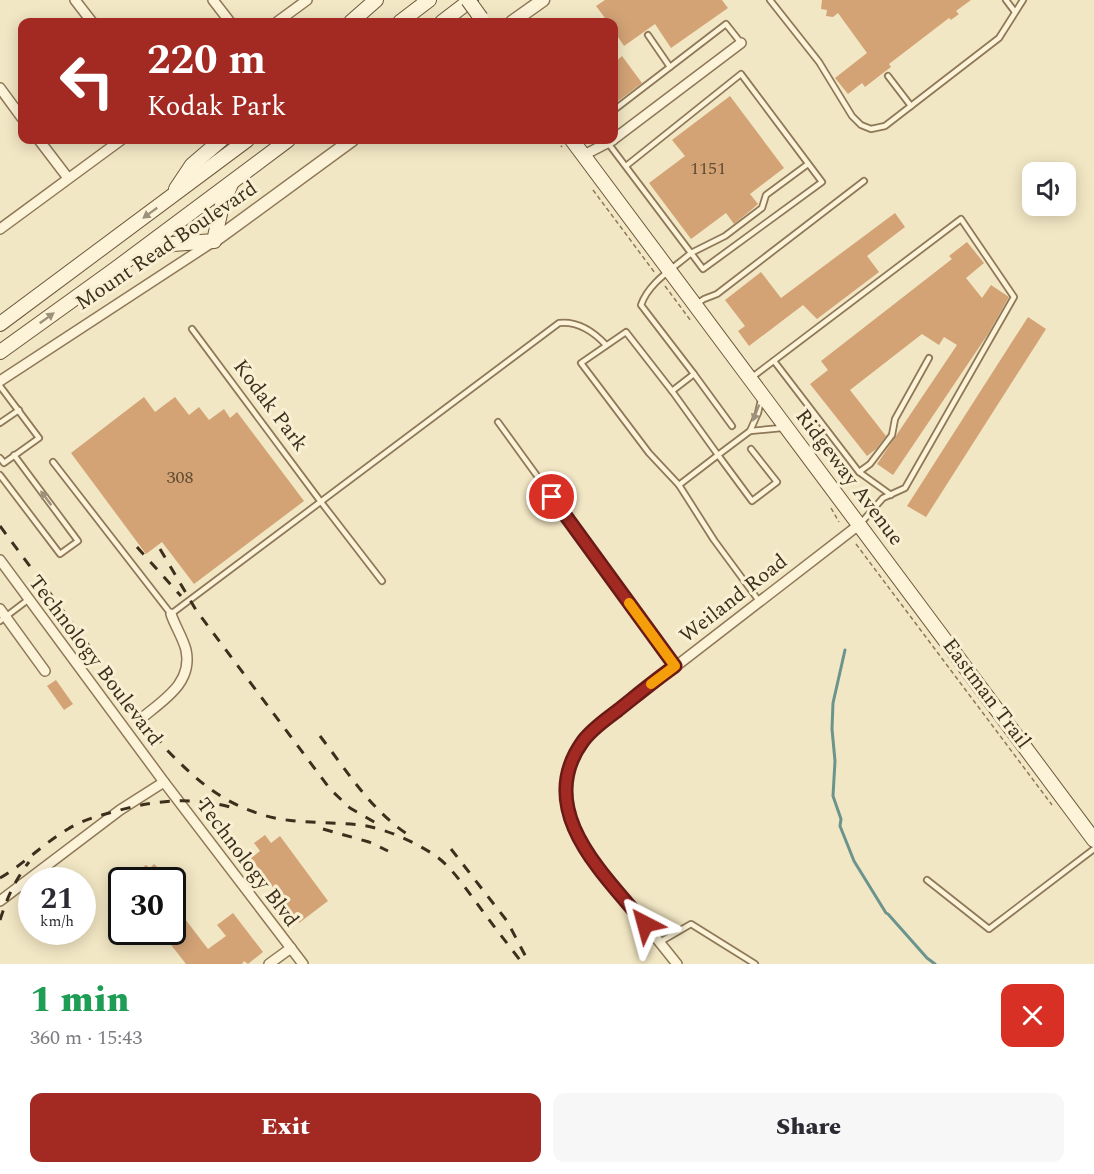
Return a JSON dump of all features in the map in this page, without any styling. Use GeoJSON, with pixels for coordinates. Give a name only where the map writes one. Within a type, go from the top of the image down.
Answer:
{"type":"FeatureCollection","features":[{"type":"Feature","properties":{"kind":"main road"},"geometry":{"type":"LineString","coordinates":[[356,18],[376,0]]}},
{"type":"Feature","properties":{"kind":"main road"},"geometry":{"type":"LineString","coordinates":[[405,18],[429,0]]}},
{"type":"Feature","properties":{"kind":"main road"},"geometry":{"type":"LineString","coordinates":[[447,18],[470,0],[482,18]]}},
{"type":"Feature","properties":{"kind":"main road"},"geometry":{"type":"LineString","coordinates":[[169,200],[192,165],[216,144]]}},
{"type":"Feature","properties":{"kind":"main road","name":"Mount Read Boulevard"},"geometry":{"type":"LineString","coordinates":[[0,324],[242,144]]}},
{"type":"Feature","properties":{"kind":"main road","name":"Mount Read Boulevard"},"geometry":{"type":"LineString","coordinates":[[0,352],[283,144]]}},
{"type":"Feature","properties":{"kind":"main road","name":"Ridgeway Avenue"},"geometry":{"type":"LineString","coordinates":[[576,144],[1094,840]]}},
{"type":"Feature","properties":{"kind":"main road"},"geometry":{"type":"LineString","coordinates":[[114,270],[153,249],[173,244],[214,241],[222,205],[232,182]]}},
{"type":"Feature","properties":{"kind":"street"},"geometry":{"type":"LineString","coordinates":[[75,0],[89,18]]}},
{"type":"Feature","properties":{"kind":"street"},"geometry":{"type":"LineString","coordinates":[[213,0],[227,18]]}},
{"type":"Feature","properties":{"kind":"street"},"geometry":{"type":"LineString","coordinates":[[282,18],[307,0]]}},
{"type":"Feature","properties":{"kind":"street"},"geometry":{"type":"LineString","coordinates":[[518,18],[543,0]]}},
{"type":"Feature","properties":{"kind":"street"},"geometry":{"type":"LineString","coordinates":[[618,135],[741,43]]}},
{"type":"Feature","properties":{"kind":"street"},"geometry":{"type":"LineString","coordinates":[[0,88],[18,113]]}},
{"type":"Feature","properties":{"kind":"street"},"geometry":{"type":"LineString","coordinates":[[42,144],[68,178]]}},
{"type":"Feature","properties":{"kind":"street"},"geometry":{"type":"LineString","coordinates":[[0,229],[115,144]]}},
{"type":"Feature","properties":{"kind":"street","name":"Mount Read Boulevard"},"geometry":{"type":"LineString","coordinates":[[0,381],[214,241],[347,144]]}},
{"type":"Feature","properties":{"kind":"street"},"geometry":{"type":"LineString","coordinates":[[584,155],[604,144]]}},
{"type":"Feature","properties":{"kind":"street","name":"Weiland Road"},"geometry":{"type":"LineString","coordinates":[[677,964],[599,869],[579,840],[569,819],[566,786],[574,757],[583,741],[596,728],[860,524]]}},
{"type":"Feature","properties":{"kind":"street","name":"Technology Boulevard"},"geometry":{"type":"LineString","coordinates":[[0,560],[164,782]]}},
{"type":"Feature","properties":{"kind":"street"},"geometry":{"type":"LineString","coordinates":[[143,717],[176,691],[187,671],[186,650],[171,614]]}},
{"type":"Feature","properties":{"kind":"street"},"geometry":{"type":"LineString","coordinates":[[2,616],[45,671]]}},
{"type":"Feature","properties":{"kind":"street"},"geometry":{"type":"LineString","coordinates":[[0,901],[120,810],[164,782]]}},
{"type":"Feature","properties":{"kind":"street","name":"Technology Blvd"},"geometry":{"type":"LineString","coordinates":[[164,782],[303,964]]}},
{"type":"Feature","properties":{"kind":"street"},"geometry":{"type":"LineString","coordinates":[[269,964],[291,948]]}},
{"type":"Feature","properties":{"kind":"lane"},"geometry":{"type":"LineString","coordinates":[[770,0],[819,62],[852,116],[861,125],[871,129],[885,126],[999,38],[1023,0]]}},
{"type":"Feature","properties":{"kind":"lane"},"geometry":{"type":"LineString","coordinates":[[1006,0],[1016,12]]}},
{"type":"Feature","properties":{"kind":"lane"},"geometry":{"type":"LineString","coordinates":[[618,107],[726,24],[741,43]]}},
{"type":"Feature","properties":{"kind":"lane"},"geometry":{"type":"LineString","coordinates":[[648,35],[670,67]]}},
{"type":"Feature","properties":{"kind":"lane"},"geometry":{"type":"LineString","coordinates":[[613,144],[626,166],[703,269],[822,182],[741,74],[626,166]]}},
{"type":"Feature","properties":{"kind":"lane"},"geometry":{"type":"LineString","coordinates":[[888,76],[910,106]]}},
{"type":"Feature","properties":{"kind":"lane"},"geometry":{"type":"LineString","coordinates":[[732,426],[641,304],[645,293],[692,253],[725,236],[762,208],[766,195],[808,164]]}},
{"type":"Feature","properties":{"kind":"lane"},"geometry":{"type":"LineString","coordinates":[[696,304],[704,298],[717,294],[864,181]]}},
{"type":"Feature","properties":{"kind":"lane"},"geometry":{"type":"LineString","coordinates":[[751,378],[961,219],[1014,297],[905,488],[883,498],[860,524]]}},
{"type":"Feature","properties":{"kind":"lane"},"geometry":{"type":"LineString","coordinates":[[53,462],[171,614],[560,323],[574,324],[585,329],[606,345]]}},
{"type":"Feature","properties":{"kind":"lane","name":"Kodak Park"},"geometry":{"type":"LineString","coordinates":[[192,329],[382,581]]}},
{"type":"Feature","properties":{"kind":"lane"},"geometry":{"type":"LineString","coordinates":[[751,449],[777,482],[752,501],[626,332],[581,363],[649,453],[679,485],[714,540],[759,601]]}},
{"type":"Feature","properties":{"kind":"lane"},"geometry":{"type":"LineString","coordinates":[[859,472],[870,464],[892,435],[895,419],[929,358]]}},
{"type":"Feature","properties":{"kind":"lane"},"geometry":{"type":"LineString","coordinates":[[774,361],[859,472],[891,495]]}},
{"type":"Feature","properties":{"kind":"lane"},"geometry":{"type":"LineString","coordinates":[[672,391],[694,374]]}},
{"type":"Feature","properties":{"kind":"lane"},"geometry":{"type":"LineString","coordinates":[[0,386],[39,438],[2,465],[0,458]]}},
{"type":"Feature","properties":{"kind":"lane"},"geometry":{"type":"LineString","coordinates":[[750,431],[758,413],[762,394]]}},
{"type":"Feature","properties":{"kind":"lane"},"geometry":{"type":"LineString","coordinates":[[0,423],[19,410]]}},
{"type":"Feature","properties":{"kind":"lane"},"geometry":{"type":"LineString","coordinates":[[498,422],[675,666]]}},
{"type":"Feature","properties":{"kind":"lane"},"geometry":{"type":"LineString","coordinates":[[679,485],[750,431],[770,428],[788,429]]}},
{"type":"Feature","properties":{"kind":"lane"},"geometry":{"type":"LineString","coordinates":[[0,475],[60,554],[78,540],[14,455]]}},
{"type":"Feature","properties":{"kind":"lane"},"geometry":{"type":"LineString","coordinates":[[2,616],[29,599]]}},
{"type":"Feature","properties":{"kind":"lane"},"geometry":{"type":"LineString","coordinates":[[927,880],[989,928],[1094,849]]}},
{"type":"Feature","properties":{"kind":"lane"},"geometry":{"type":"LineString","coordinates":[[660,942],[691,924],[755,964]]}},
{"type":"Feature","properties":{"kind":"path"},"geometry":{"type":"LineString","coordinates":[[829,506],[838,522]]}},
{"type":"Feature","properties":{"kind":"path","name":"Eastman Trail"},"geometry":{"type":"LineString","coordinates":[[856,544],[1055,808]]}},
{"type":"Feature","properties":{"kind":"building"},"geometry":{"type":"Polygon","coordinates":[[[605,0],[722,0],[728,8],[671,48],[655,24],[624,46],[618,37],[618,18],[605,18],[596,6],[605,0]]]}},
{"type":"Feature","properties":{"kind":"building"},"geometry":{"type":"Polygon","coordinates":[[[822,0],[971,0],[956,11],[959,14],[951,20],[949,18],[889,64],[891,67],[865,87],[862,83],[848,94],[835,78],[867,53],[838,13],[833,17],[826,16],[827,10],[821,9],[822,0]]]}},
{"type":"Feature","properties":{"kind":"building"},"geometry":{"type":"Polygon","coordinates":[[[622,56],[642,83],[618,101],[618,60],[622,56]]]}},
{"type":"Feature","properties":{"kind":"building"},"geometry":{"type":"Polygon","coordinates":[[[730,96],[784,168],[750,194],[758,204],[734,224],[726,213],[691,239],[649,183],[685,156],[672,140],[730,96]]]}},
{"type":"Feature","properties":{"kind":"building"},"geometry":{"type":"Polygon","coordinates":[[[895,213],[905,227],[867,256],[879,272],[817,319],[803,305],[749,346],[738,331],[745,326],[725,300],[761,272],[781,298],[895,213]]]}},
{"type":"Feature","properties":{"kind":"building"},"geometry":{"type":"Polygon","coordinates":[[[967,242],[984,263],[966,278],[982,298],[991,285],[1009,297],[988,334],[893,475],[877,464],[957,345],[944,337],[939,345],[922,334],[850,390],[886,436],[867,456],[810,384],[828,370],[821,361],[952,259],[949,256],[967,242]]]}},
{"type":"Feature","properties":{"kind":"building"},"geometry":{"type":"Polygon","coordinates":[[[1028,317],[1046,329],[926,517],[907,506],[1028,317]]]}},
{"type":"Feature","properties":{"kind":"building"},"geometry":{"type":"Polygon","coordinates":[[[144,397],[155,412],[175,397],[189,415],[199,407],[209,420],[224,409],[230,418],[237,412],[304,501],[194,584],[162,542],[146,554],[71,453],[144,397]]]}},
{"type":"Feature","properties":{"kind":"building"},"geometry":{"type":"Polygon","coordinates":[[[56,680],[73,704],[64,710],[47,686],[56,680]]]}},
{"type":"Feature","properties":{"kind":"building"},"geometry":{"type":"Polygon","coordinates":[[[265,835],[271,843],[280,836],[328,901],[299,923],[251,858],[260,851],[254,843],[265,835]]]}},
{"type":"Feature","properties":{"kind":"building"},"geometry":{"type":"Polygon","coordinates":[[[233,913],[263,952],[248,964],[244,961],[242,964],[186,964],[171,945],[186,945],[186,920],[208,949],[226,936],[217,925],[233,913]]]}},
{"type":"Feature","properties":{"kind":"waterway"},"geometry":{"type":"LineString","coordinates":[[845,650],[833,703],[832,729],[835,761],[833,796],[841,819],[840,826],[854,861],[886,913],[935,964]]}},
{"type":"Feature","properties":{"kind":"railway"},"geometry":{"type":"LineString","coordinates":[[0,526],[165,748],[196,778],[230,801],[257,813],[295,821],[371,827],[399,836],[425,849],[445,864],[456,876],[523,964]]}},
{"type":"Feature","properties":{"kind":"railway"},"geometry":{"type":"LineString","coordinates":[[137,547],[181,596]]}},
{"type":"Feature","properties":{"kind":"railway"},"geometry":{"type":"LineString","coordinates":[[160,549],[196,610],[330,789],[350,808],[381,826]]}},
{"type":"Feature","properties":{"kind":"railway"},"geometry":{"type":"LineString","coordinates":[[320,736],[370,801],[407,834]]}},
{"type":"Feature","properties":{"kind":"railway"},"geometry":{"type":"LineString","coordinates":[[0,878],[68,829],[100,816],[148,804],[175,801],[202,802],[230,807]]}},
{"type":"Feature","properties":{"kind":"railway"},"geometry":{"type":"LineString","coordinates":[[323,829],[369,842],[388,851]]}},
{"type":"Feature","properties":{"kind":"railway"},"geometry":{"type":"LineString","coordinates":[[451,849],[507,921],[527,959]]}},
{"type":"Feature","properties":{"kind":"railway"},"geometry":{"type":"LineString","coordinates":[[0,920],[12,890],[29,862]]}},
{"type":"Feature","properties":{"kind":"slow traffic"},"geometry":{"type":"LineString","coordinates":[[629,603],[675,666],[651,684]]}},
{"type":"Feature","properties":{"kind":"route"},"geometry":{"type":"LineString","coordinates":[[552,497],[675,666],[596,728],[583,741],[574,757],[566,786],[569,819],[579,840],[599,869],[645,924]]}}]}
